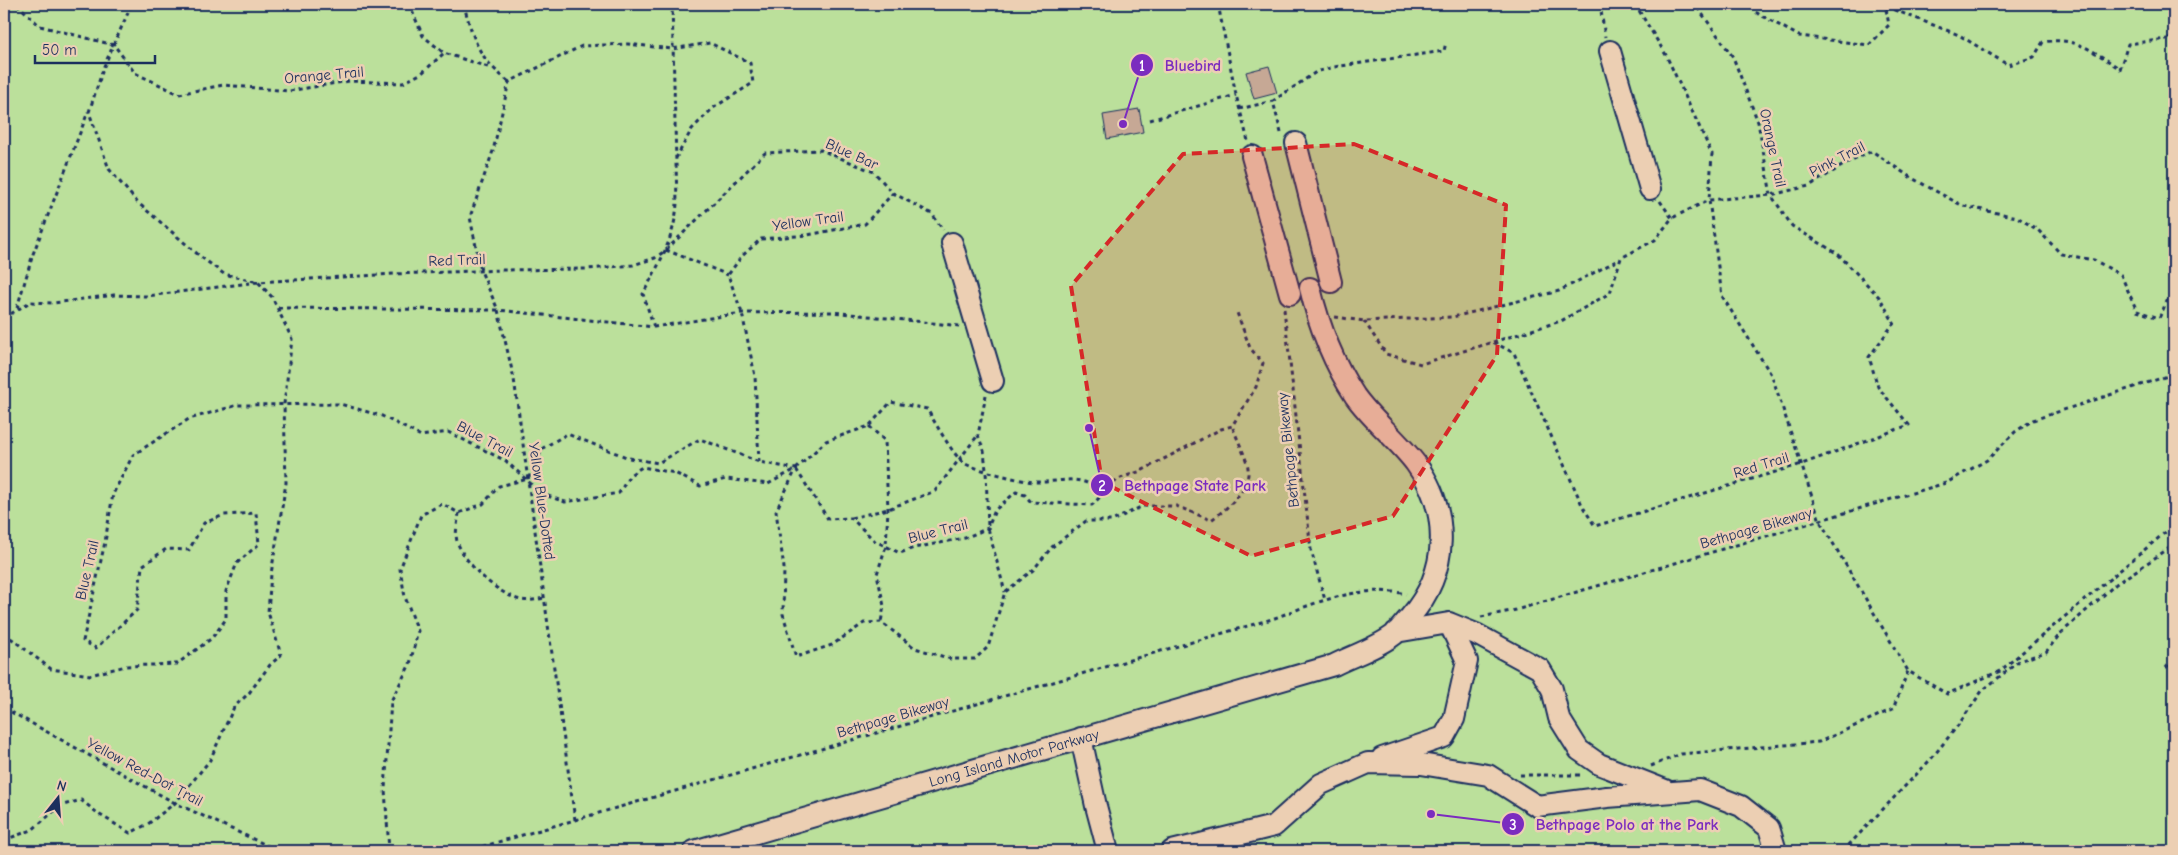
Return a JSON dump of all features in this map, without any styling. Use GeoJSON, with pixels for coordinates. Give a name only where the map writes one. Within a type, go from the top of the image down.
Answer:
{"type":"FeatureCollection","features":[{"type":"Feature","properties":{"kind":"street"},"geometry":{"type":"LineString","coordinates":[[1610,52],[1650,189]]}},
{"type":"Feature","properties":{"kind":"street"},"geometry":{"type":"LineString","coordinates":[[1289,140],[1331,282]]}},
{"type":"Feature","properties":{"kind":"street"},"geometry":{"type":"LineString","coordinates":[[1252,156],[1287,299]]}},
{"type":"Feature","properties":{"kind":"street"},"geometry":{"type":"LineString","coordinates":[[952,243],[977,327],[990,384]]}},
{"type":"Feature","properties":{"kind":"street"},"geometry":{"type":"LineString","coordinates":[[1310,288],[1324,335],[1356,397],[1417,465],[1434,496],[1442,533],[1438,568],[1423,601],[1396,632]]}},
{"type":"Feature","properties":{"kind":"street"},"geometry":{"type":"LineString","coordinates":[[1396,632],[1449,623],[1476,634],[1540,669],[1552,689],[1559,718],[1579,750],[1599,764],[1669,791]]}},
{"type":"Feature","properties":{"kind":"street"},"geometry":{"type":"LineString","coordinates":[[1172,851],[1274,826],[1321,784],[1368,763],[1444,737],[1454,719],[1467,661],[1449,623]]}},
{"type":"Feature","properties":{"kind":"street","name":"Long Island Motor Parkway"},"geometry":{"type":"LineString","coordinates":[[694,851],[1334,665],[1380,644],[1396,632]]}},
{"type":"Feature","properties":{"kind":"street"},"geometry":{"type":"LineString","coordinates":[[1081,738],[1108,851]]}},
{"type":"Feature","properties":{"kind":"street"},"geometry":{"type":"LineString","coordinates":[[1368,763],[1421,764],[1488,775],[1537,806],[1669,791],[1700,790],[1741,806],[1769,828],[1776,851]]}},
{"type":"Feature","properties":{"kind":"path"},"geometry":{"type":"LineString","coordinates":[[16,4],[40,26],[114,45]]}},
{"type":"Feature","properties":{"kind":"path"},"geometry":{"type":"LineString","coordinates":[[17,308],[33,254],[114,45],[132,4]]}},
{"type":"Feature","properties":{"kind":"path"},"geometry":{"type":"LineString","coordinates":[[409,4],[424,36],[444,54],[491,68]]}},
{"type":"Feature","properties":{"kind":"path"},"geometry":{"type":"LineString","coordinates":[[466,4],[464,6],[476,47],[491,68],[509,82],[582,46],[628,44],[672,49],[710,44],[750,63],[753,83],[713,108],[692,129],[676,158]]}},
{"type":"Feature","properties":{"kind":"path"},"geometry":{"type":"LineString","coordinates":[[654,327],[643,294],[666,250],[676,222],[672,4]]}},
{"type":"Feature","properties":{"kind":"path"},"geometry":{"type":"LineString","coordinates":[[1218,4],[1236,96],[1252,156]]}},
{"type":"Feature","properties":{"kind":"path"},"geometry":{"type":"LineString","coordinates":[[1600,4],[1602,29],[1610,52]]}},
{"type":"Feature","properties":{"kind":"path"},"geometry":{"type":"LineString","coordinates":[[1635,4],[1666,56],[1712,154],[1709,200],[1722,296],[1772,376],[1802,464]]}},
{"type":"Feature","properties":{"kind":"path","name":"Orange Trail"},"geometry":{"type":"LineString","coordinates":[[1695,4],[1733,57],[1758,122],[1771,195],[1792,226],[1838,254],[1880,298],[1894,323],[1869,357],[1878,388],[1909,425],[1802,464]]}},
{"type":"Feature","properties":{"kind":"path"},"geometry":{"type":"LineString","coordinates":[[1760,4],[1757,13],[1799,36],[1869,45],[1889,25],[1885,5]]}},
{"type":"Feature","properties":{"kind":"path"},"geometry":{"type":"LineString","coordinates":[[1879,4],[1958,35],[2008,64],[2034,57],[2043,42],[2057,40],[2087,47],[2120,70],[2128,44],[2174,38]]}},
{"type":"Feature","properties":{"kind":"path"},"geometry":{"type":"LineString","coordinates":[[1239,109],[1273,101],[1316,72],[1334,67],[1444,51],[1446,42]]}},
{"type":"Feature","properties":{"kind":"path","name":"Orange Trail"},"geometry":{"type":"LineString","coordinates":[[114,45],[135,73],[179,94],[223,85],[289,91],[349,81],[403,83],[422,74],[444,54]]}},
{"type":"Feature","properties":{"kind":"path","name":"Yellow Blue-Dotted"},"geometry":{"type":"LineString","coordinates":[[509,82],[494,151],[470,217],[481,270],[498,310],[514,379],[575,820]]}},
{"type":"Feature","properties":{"kind":"path"},"geometry":{"type":"LineString","coordinates":[[1150,120],[1236,96]]}},
{"type":"Feature","properties":{"kind":"path"},"geometry":{"type":"LineString","coordinates":[[1273,101],[1289,140]]}},
{"type":"Feature","properties":{"kind":"path"},"geometry":{"type":"LineString","coordinates":[[4,840],[32,830],[60,806],[81,800],[100,815],[130,833],[148,824],[175,803],[210,760],[234,707],[249,693],[270,665],[281,655],[268,612],[278,529],[286,483],[284,404],[292,339],[272,297],[258,282],[224,274],[201,257],[137,202],[109,169],[89,112]]}},
{"type":"Feature","properties":{"kind":"path","name":"Blue Bar"},"geometry":{"type":"LineString","coordinates":[[666,250],[765,153],[821,150],[874,172],[894,193],[932,214],[952,243]]}},
{"type":"Feature","properties":{"kind":"path","name":"Pink Trail"},"geometry":{"type":"LineString","coordinates":[[1317,315],[1364,321],[1453,317],[1559,291],[1654,240],[1672,218],[1709,200],[1771,195],[1809,186],[1872,151],[1910,177],[1963,206],[2017,217],[2038,230],[2061,254],[2094,260],[2121,275],[2137,311],[2159,318],[2169,297],[2174,293]]}},
{"type":"Feature","properties":{"kind":"path","name":"Yellow Trail"},"geometry":{"type":"LineString","coordinates":[[728,275],[742,256],[762,239],[807,235],[865,224],[894,193]]}},
{"type":"Feature","properties":{"kind":"path"},"geometry":{"type":"LineString","coordinates":[[666,250],[728,275],[742,313],[754,376],[759,462]]}},
{"type":"Feature","properties":{"kind":"path","name":"Red Trail"},"geometry":{"type":"LineString","coordinates":[[4,318],[17,308],[30,302],[54,303],[114,295],[147,296],[258,282],[481,270],[588,269],[633,265],[655,258],[666,250]]}},
{"type":"Feature","properties":{"kind":"path"},"geometry":{"type":"LineString","coordinates":[[1364,321],[1386,354],[1421,364],[1561,321],[1610,293],[1621,258]]}},
{"type":"Feature","properties":{"kind":"path","name":"Bethpage Bikeway"},"geometry":{"type":"LineString","coordinates":[[1287,299],[1311,550],[1325,600]]}},
{"type":"Feature","properties":{"kind":"path"},"geometry":{"type":"LineString","coordinates":[[278,308],[498,310],[654,327],[742,313],[832,312],[977,327]]}},
{"type":"Feature","properties":{"kind":"path"},"geometry":{"type":"LineString","coordinates":[[1005,592],[1033,570],[1052,547],[1086,521],[1112,521],[1143,506],[1176,506],[1211,520],[1229,508],[1247,482],[1248,474],[1248,465],[1232,426],[1256,387],[1263,363],[1250,348],[1236,310]]}},
{"type":"Feature","properties":{"kind":"path","name":"Red Trail"},"geometry":{"type":"LineString","coordinates":[[1493,342],[1514,352],[1583,507],[1595,526],[1802,464],[1820,521],[1908,672]]}},
{"type":"Feature","properties":{"kind":"path","name":"Bethpage Bikeway"},"geometry":{"type":"LineString","coordinates":[[1474,616],[1483,617],[1516,610],[1946,484],[1987,460],[2015,432],[2033,420],[2174,374]]}},
{"type":"Feature","properties":{"kind":"path"},"geometry":{"type":"LineString","coordinates":[[389,851],[385,788],[391,701],[410,664],[418,630],[405,597],[400,569],[421,515],[442,504],[459,513],[482,504],[499,486],[528,479],[543,448],[566,434],[629,458],[658,463],[700,439],[759,462],[796,469],[828,519],[851,518],[888,509],[935,490],[978,434],[990,384]]}},
{"type":"Feature","properties":{"kind":"path"},"geometry":{"type":"LineString","coordinates":[[978,434],[984,451],[986,470],[988,528],[1005,592],[988,647],[974,658],[951,659],[915,648],[881,622],[864,624],[832,645],[796,657],[783,614],[784,568],[776,511],[796,469],[826,441],[869,426],[891,402],[927,409],[964,463],[986,470],[1032,482],[1077,479],[1090,483],[1103,492]]}},
{"type":"Feature","properties":{"kind":"path","name":"Blue Trail"},"geometry":{"type":"LineString","coordinates":[[4,633],[51,669],[90,675],[126,666],[177,664],[212,638],[226,619],[226,591],[237,562],[259,544],[256,513],[224,515],[204,523],[189,550],[166,549],[142,566],[137,610],[96,648],[83,641],[105,542],[113,494],[133,455],[189,419],[238,405],[340,404],[382,416],[422,436],[448,432],[506,461],[528,479],[542,494],[564,502],[619,493],[630,475],[642,467],[675,473],[700,486],[726,479],[768,484],[796,469]]}},
{"type":"Feature","properties":{"kind":"path"},"geometry":{"type":"LineString","coordinates":[[869,426],[885,441],[888,509],[886,546],[877,574],[884,606],[881,622]]}},
{"type":"Feature","properties":{"kind":"path","name":"Blue Trail"},"geometry":{"type":"LineString","coordinates":[[851,518],[875,541],[900,553],[914,548],[965,538],[988,528],[995,510],[1016,492],[1025,495],[1032,502],[1092,506],[1103,492],[1118,479],[1140,470],[1221,428],[1232,426]]}},
{"type":"Feature","properties":{"kind":"path"},"geometry":{"type":"LineString","coordinates":[[459,513],[456,542],[472,565],[494,586],[518,599],[531,601],[544,598]]}},
{"type":"Feature","properties":{"kind":"path"},"geometry":{"type":"LineString","coordinates":[[1626,775],[1681,754],[1819,742],[1893,709],[1908,672],[1947,694],[2000,671],[2174,525]]}},
{"type":"Feature","properties":{"kind":"path"},"geometry":{"type":"LineString","coordinates":[[1843,851],[1931,759],[1982,691],[2019,662],[2046,652],[2060,634],[2116,584],[2174,545]]}},
{"type":"Feature","properties":{"kind":"path","name":"Bethpage Bikeway"},"geometry":{"type":"LineString","coordinates":[[467,851],[1272,619],[1325,600],[1371,590],[1405,593],[1423,601]]}},
{"type":"Feature","properties":{"kind":"path"},"geometry":{"type":"LineString","coordinates":[[2166,668],[2174,657]]}},
{"type":"Feature","properties":{"kind":"path","name":"Yellow Red-Dot Trail"},"geometry":{"type":"LineString","coordinates":[[4,708],[175,803],[279,851]]}},
{"type":"Feature","properties":{"kind":"path"},"geometry":{"type":"LineString","coordinates":[[1517,775],[1586,775]]}},
{"type":"Feature","properties":{"kind":"highlighted area"},"geometry":{"type":"Polygon","coordinates":[[[1354,144],[1506,205],[1497,355],[1393,516],[1251,556],[1102,482],[1071,286],[1183,154],[1354,144]]]}},
{"type":"Feature","properties":{"kind":"green space"},"geometry":{"type":"Polygon","coordinates":[[[4,4],[2174,4],[2174,851],[4,851],[4,4]]]}},
{"type":"Feature","properties":{"kind":"building"},"geometry":{"type":"Polygon","coordinates":[[[1269,66],[1277,93],[1254,99],[1246,72],[1269,66]]]}},
{"type":"Feature","properties":{"kind":"building"},"geometry":{"type":"Polygon","coordinates":[[[1139,109],[1143,132],[1107,139],[1103,115],[1139,109]]]}},
{"type":"Feature","properties":{"kind":"place","name":"Bluebird"},"geometry":{"type":"Point","coordinates":[1123,124]}},
{"type":"Feature","properties":{"kind":"place","name":"Bethpage State Park"},"geometry":{"type":"Point","coordinates":[1089,428]}},
{"type":"Feature","properties":{"kind":"place","name":"Bethpage Polo at the Park"},"geometry":{"type":"Point","coordinates":[1431,814]}}]}
